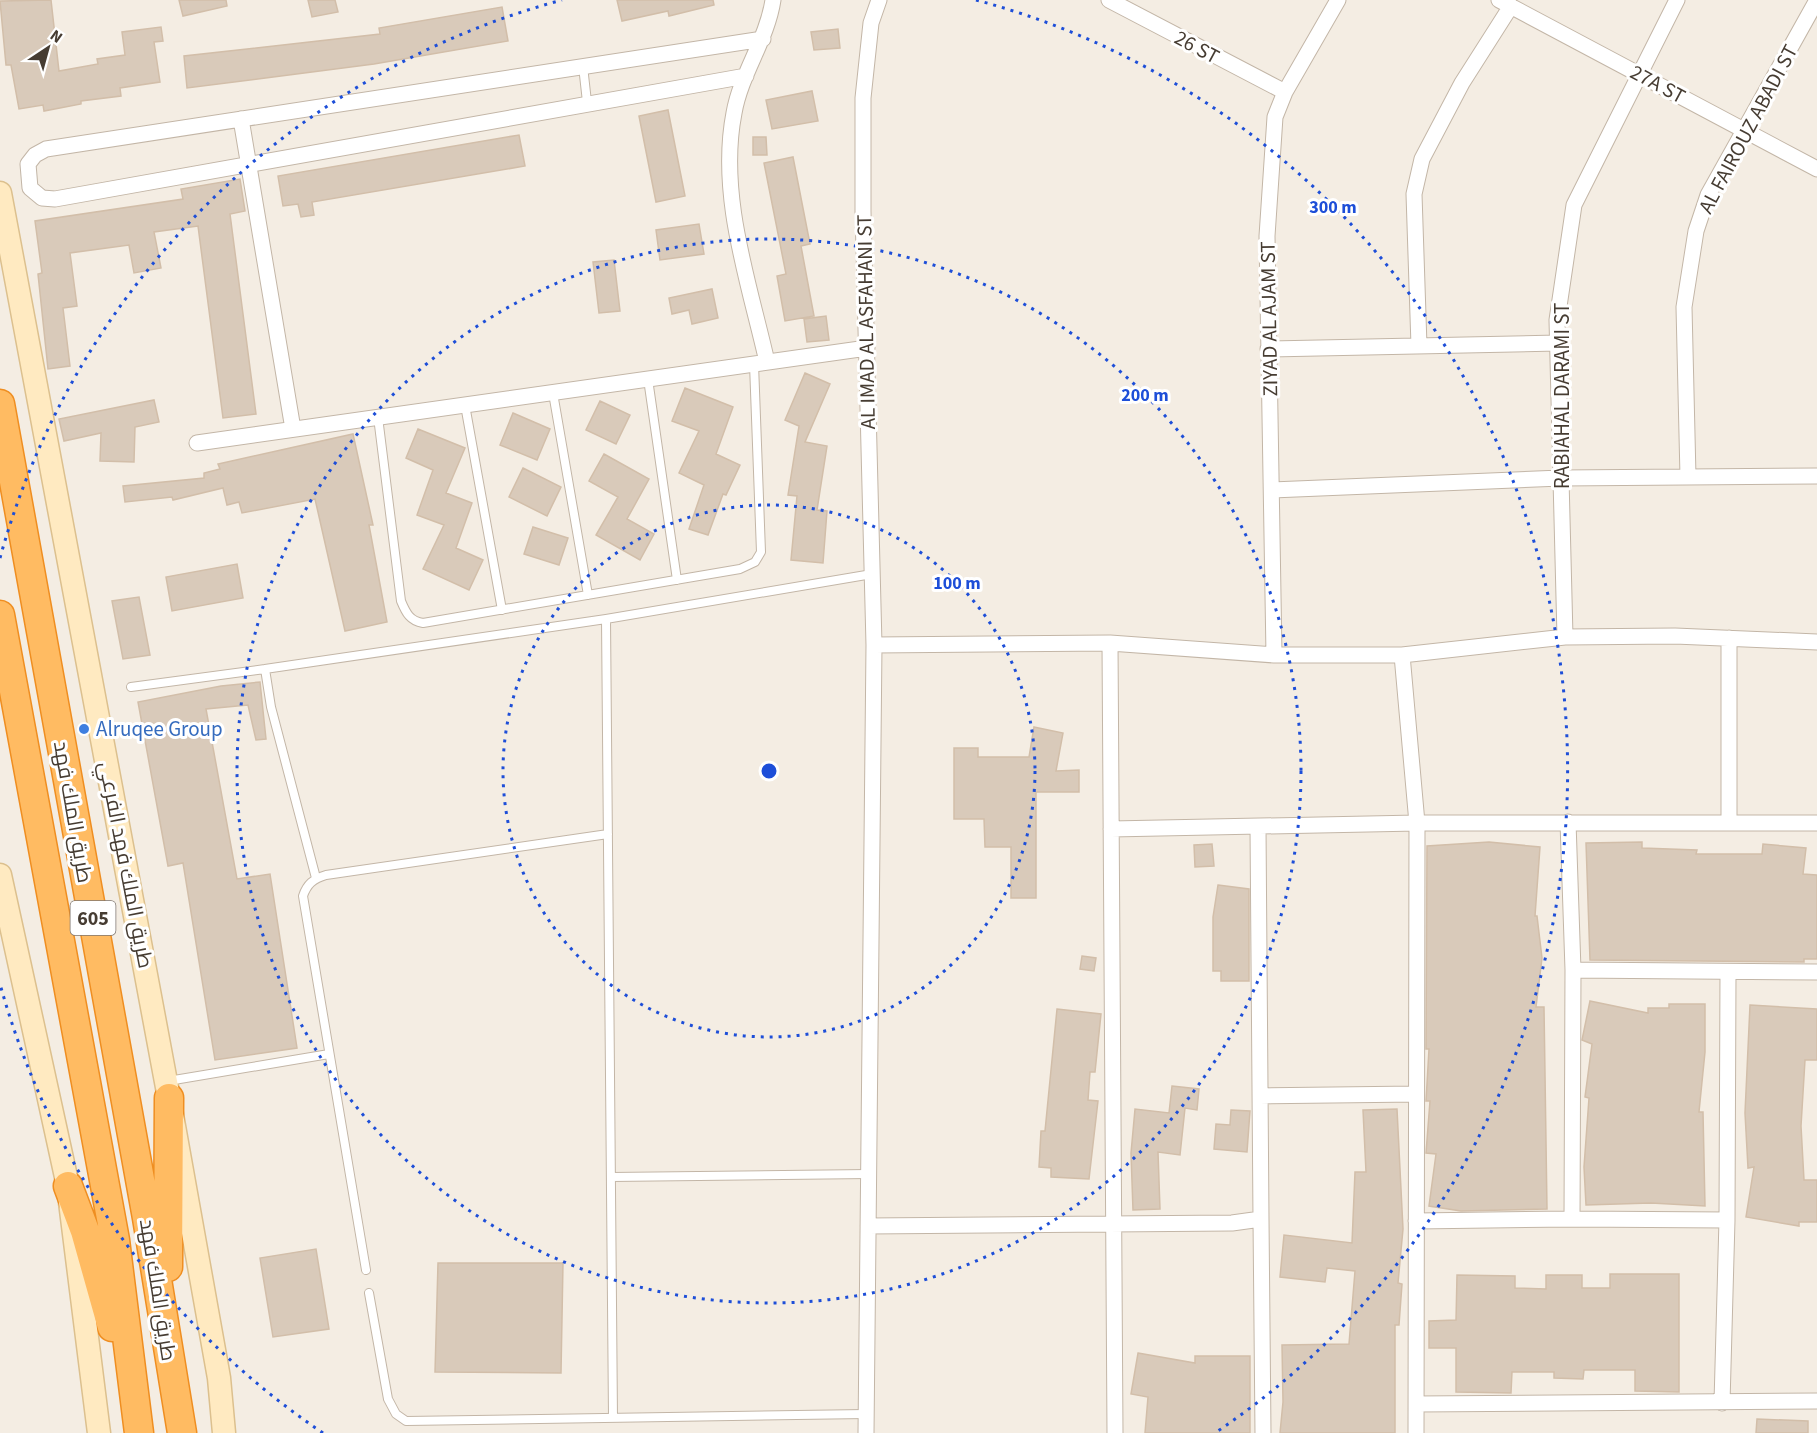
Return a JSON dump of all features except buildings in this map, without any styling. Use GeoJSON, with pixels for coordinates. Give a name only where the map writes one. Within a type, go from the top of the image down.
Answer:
{"type":"FeatureCollection","features":[{"type":"Feature","properties":{"kind":"highway","name":"طريق الملك فهد"},"geometry":{"type":"LineString","coordinates":[[0,404],[182,1433]]}},
{"type":"Feature","properties":{"kind":"highway","name":"طريق الملك فهد"},"geometry":{"type":"LineString","coordinates":[[0,615],[115,1240],[139,1428]]}},
{"type":"Feature","properties":{"kind":"highway"},"geometry":{"type":"LineString","coordinates":[[168,1090],[168,1347]]}},
{"type":"Feature","properties":{"kind":"highway"},"geometry":{"type":"LineString","coordinates":[[68,1186],[85,1231],[139,1428]]}},
{"type":"Feature","properties":{"kind":"main road","name":"طريق الملك فهد الفرعي"},"geometry":{"type":"LineString","coordinates":[[0,193],[168,1090],[219,1378],[224,1433]]}},
{"type":"Feature","properties":{"kind":"main road"},"geometry":{"type":"LineString","coordinates":[[0,875],[68,1186],[99,1433]]}},
{"type":"Feature","properties":{"kind":"street"},"geometry":{"type":"LineString","coordinates":[[760,363],[732,207],[729,150],[734,111],[746,76],[770,23],[773,0]]}},
{"type":"Feature","properties":{"kind":"street","name":"AL IMAD AL ASFAHANI ST"},"geometry":{"type":"LineString","coordinates":[[866,1433],[874,645],[863,98],[871,23],[879,0]]}},
{"type":"Feature","properties":{"kind":"street","name":"ZIYAD AL AJAM ST"},"geometry":{"type":"LineString","coordinates":[[1274,656],[1268,212],[1275,117],[1285,92],[1338,0]]}},
{"type":"Feature","properties":{"kind":"street","name":"RABIAHAL DARAMI ST"},"geometry":{"type":"LineString","coordinates":[[1565,637],[1557,320],[1574,205],[1677,0]]}},
{"type":"Feature","properties":{"kind":"street","name":"AL FAIROUZ ABADI ST"},"geometry":{"type":"LineString","coordinates":[[1688,477],[1684,308],[1696,231],[1708,195],[1816,0]]}},
{"type":"Feature","properties":{"kind":"street","name":"26 ST"},"geometry":{"type":"LineString","coordinates":[[1119,2],[1285,92]]}},
{"type":"Feature","properties":{"kind":"street"},"geometry":{"type":"LineString","coordinates":[[1419,346],[1414,194],[1422,159],[1505,3]]}},
{"type":"Feature","properties":{"kind":"street","name":"27A ST"},"geometry":{"type":"LineString","coordinates":[[1505,3],[1817,169]]}},
{"type":"Feature","properties":{"kind":"street"},"geometry":{"type":"LineString","coordinates":[[746,76],[587,102],[55,199],[42,198],[30,188],[28,164],[35,154],[46,149],[763,39]]}},
{"type":"Feature","properties":{"kind":"street"},"geometry":{"type":"LineString","coordinates":[[241,119],[293,429]]}},
{"type":"Feature","properties":{"kind":"street"},"geometry":{"type":"LineString","coordinates":[[1269,349],[1558,343]]}},
{"type":"Feature","properties":{"kind":"street"},"geometry":{"type":"LineString","coordinates":[[197,443],[867,348]]}},
{"type":"Feature","properties":{"kind":"street"},"geometry":{"type":"LineString","coordinates":[[1272,490],[1561,478],[1817,476]]}},
{"type":"Feature","properties":{"kind":"street"},"geometry":{"type":"LineString","coordinates":[[874,645],[1110,643],[1274,656],[1402,655],[1565,637],[1729,638],[1817,642]]}},
{"type":"Feature","properties":{"kind":"street"},"geometry":{"type":"LineString","coordinates":[[1729,638],[1729,822]]}},
{"type":"Feature","properties":{"kind":"street"},"geometry":{"type":"LineString","coordinates":[[1110,643],[1115,1433]]}},
{"type":"Feature","properties":{"kind":"street"},"geometry":{"type":"LineString","coordinates":[[1402,655],[1417,823],[1416,1433]]}},
{"type":"Feature","properties":{"kind":"street"},"geometry":{"type":"LineString","coordinates":[[1568,822],[1573,970],[1572,1219]]}},
{"type":"Feature","properties":{"kind":"street"},"geometry":{"type":"LineString","coordinates":[[1111,828],[1417,823],[1817,823]]}},
{"type":"Feature","properties":{"kind":"street"},"geometry":{"type":"LineString","coordinates":[[1258,827],[1263,1433]]}},
{"type":"Feature","properties":{"kind":"street"},"geometry":{"type":"LineString","coordinates":[[1573,970],[1817,972]]}},
{"type":"Feature","properties":{"kind":"street"},"geometry":{"type":"LineString","coordinates":[[1722,1403],[1727,1220],[1728,972]]}},
{"type":"Feature","properties":{"kind":"street"},"geometry":{"type":"LineString","coordinates":[[1260,1096],[1416,1094]]}},
{"type":"Feature","properties":{"kind":"street"},"geometry":{"type":"LineString","coordinates":[[868,1226],[1232,1223],[1261,1219]]}},
{"type":"Feature","properties":{"kind":"street"},"geometry":{"type":"LineString","coordinates":[[1416,1221],[1727,1220]]}},
{"type":"Feature","properties":{"kind":"street"},"geometry":{"type":"LineString","coordinates":[[1416,1404],[1817,1401]]}},
{"type":"Feature","properties":{"kind":"lane"},"geometry":{"type":"LineString","coordinates":[[583,66],[587,102]]}},
{"type":"Feature","properties":{"kind":"lane"},"geometry":{"type":"LineString","coordinates":[[378,417],[401,601],[407,615],[416,622],[423,623],[740,569],[755,562],[761,552],[760,363]]}},
{"type":"Feature","properties":{"kind":"lane"},"geometry":{"type":"LineString","coordinates":[[648,379],[677,580]]}},
{"type":"Feature","properties":{"kind":"lane"},"geometry":{"type":"LineString","coordinates":[[553,393],[588,595]]}},
{"type":"Feature","properties":{"kind":"lane"},"geometry":{"type":"LineString","coordinates":[[465,405],[502,610]]}},
{"type":"Feature","properties":{"kind":"lane"},"geometry":{"type":"LineString","coordinates":[[131,687],[606,619],[872,574]]}},
{"type":"Feature","properties":{"kind":"lane"},"geometry":{"type":"LineString","coordinates":[[606,619],[613,1418]]}},
{"type":"Feature","properties":{"kind":"lane"},"geometry":{"type":"LineString","coordinates":[[265,669],[270,707],[316,878]]}},
{"type":"Feature","properties":{"kind":"lane"},"geometry":{"type":"LineString","coordinates":[[366,1270],[303,896],[306,886],[316,878],[608,834]]}},
{"type":"Feature","properties":{"kind":"lane"},"geometry":{"type":"LineString","coordinates":[[168,1090],[328,1054]]}},
{"type":"Feature","properties":{"kind":"lane"},"geometry":{"type":"LineString","coordinates":[[611,1176],[869,1174]]}},
{"type":"Feature","properties":{"kind":"lane"},"geometry":{"type":"LineString","coordinates":[[369,1293],[388,1399],[396,1414],[406,1421],[866,1414]]}},
{"type":"Feature","properties":{"kind":"place","name":"Alruqee Group"},"geometry":{"type":"Point","coordinates":[84,729]}}]}
